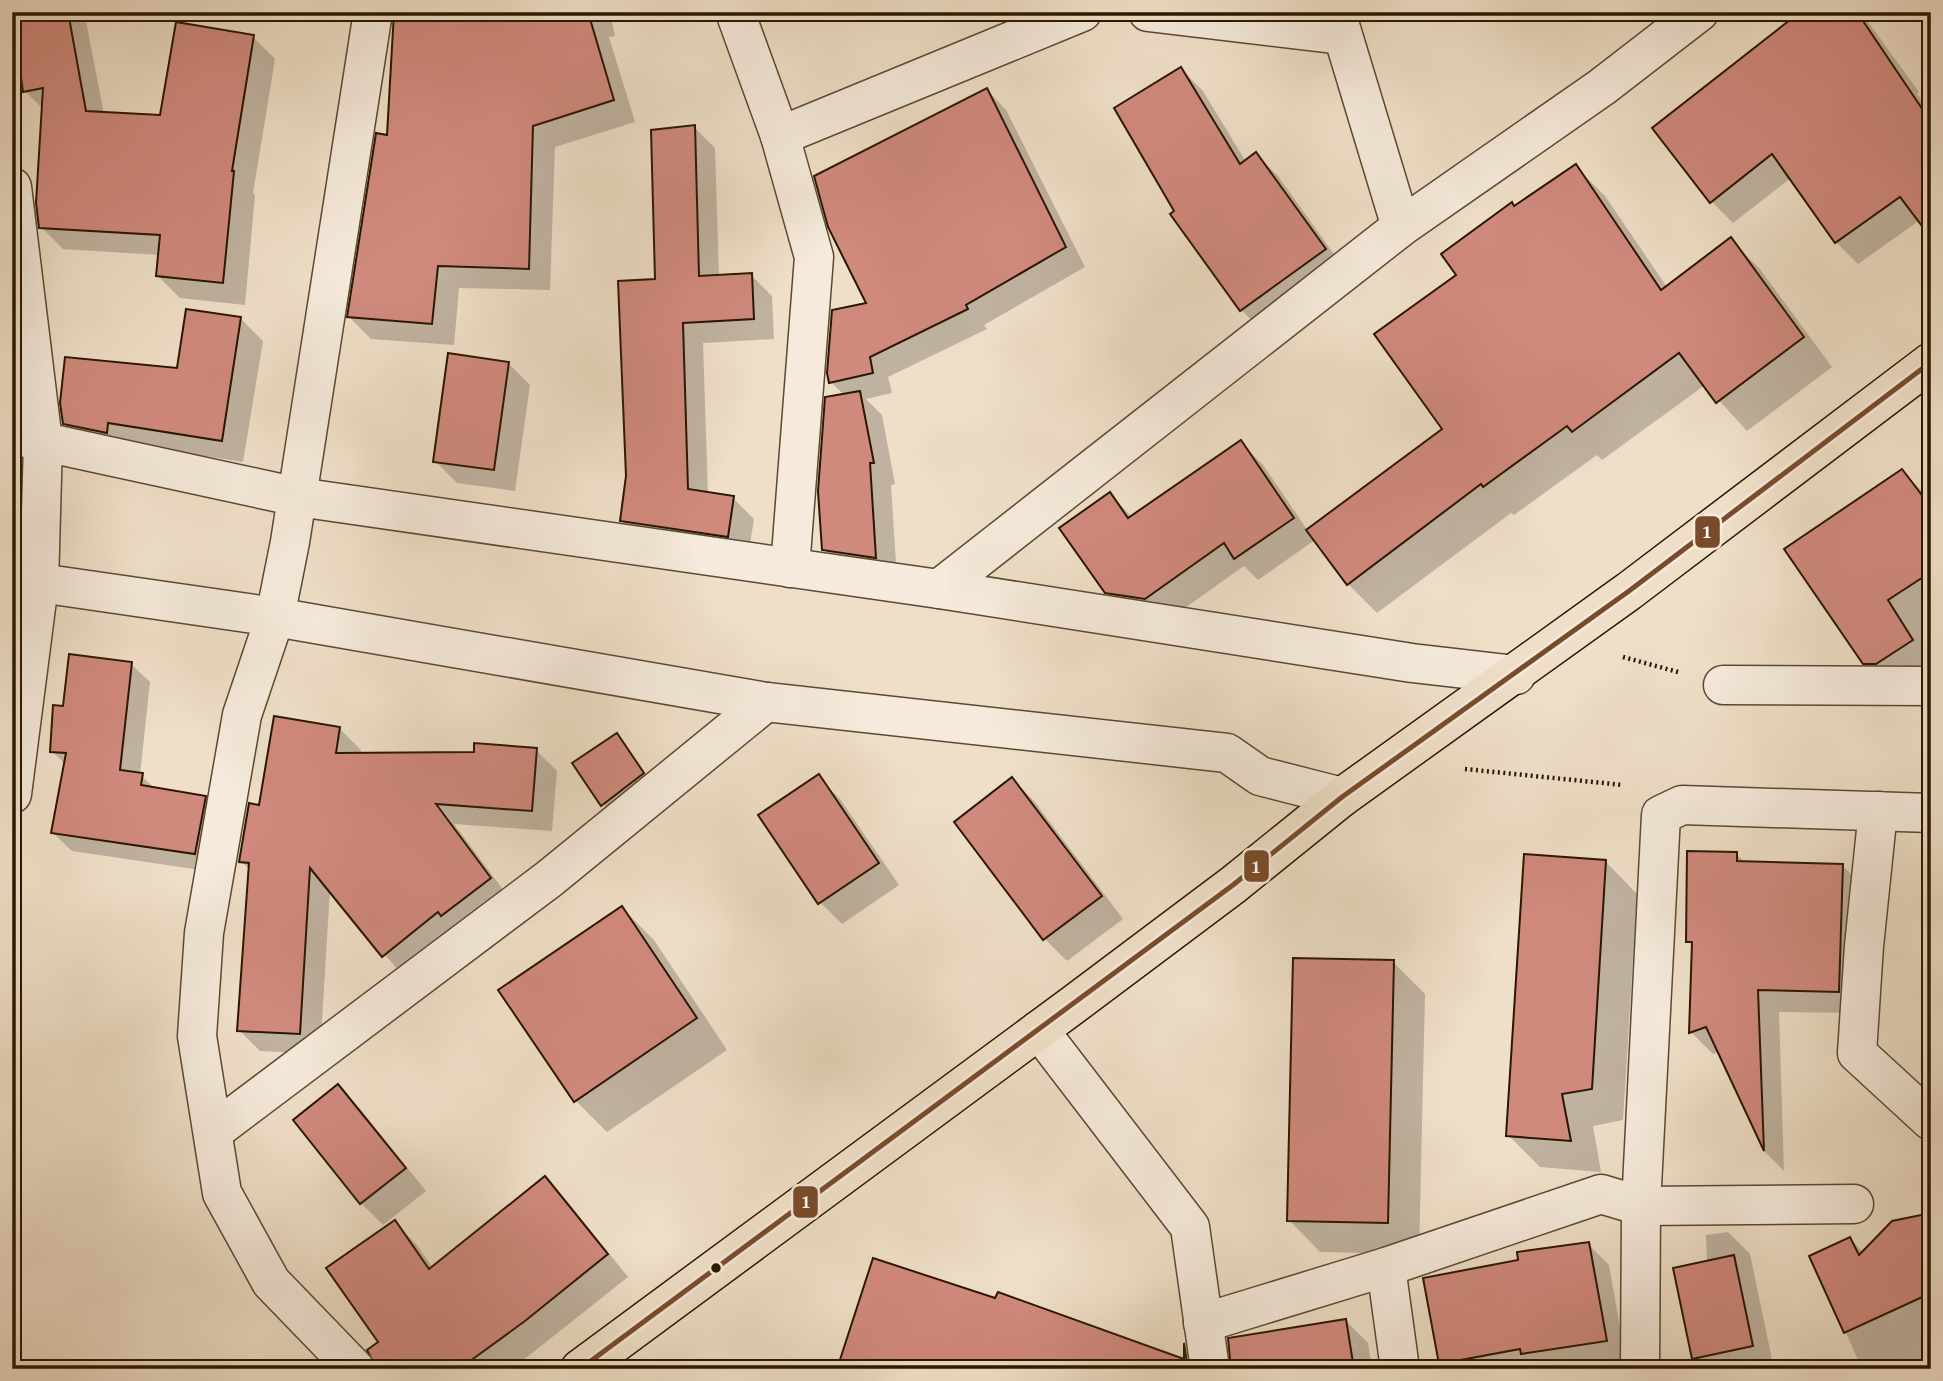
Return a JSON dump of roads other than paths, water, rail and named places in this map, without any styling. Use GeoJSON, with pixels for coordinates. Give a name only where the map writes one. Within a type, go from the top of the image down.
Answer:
{"type":"FeatureCollection","features":[{"type":"Feature","properties":{"kind":"highway"},"geometry":{"type":"LineString","coordinates":[[580,1369],[1233,885],[1342,797],[1516,675],[1931,362]]}},
{"type":"Feature","properties":{"kind":"street"},"geometry":{"type":"LineString","coordinates":[[355,1369],[271,1282],[222,1193],[197,1036],[204,933],[242,715],[275,617],[298,497],[373,12]]}},
{"type":"Feature","properties":{"kind":"street"},"geometry":{"type":"LineString","coordinates":[[735,12],[780,136],[814,257],[790,568]]}},
{"type":"Feature","properties":{"kind":"street"},"geometry":{"type":"LineString","coordinates":[[780,136],[1082,12]]}},
{"type":"Feature","properties":{"kind":"street"},"geometry":{"type":"LineString","coordinates":[[1148,12],[1339,24],[1401,227]]}},
{"type":"Feature","properties":{"kind":"street"},"geometry":{"type":"LineString","coordinates":[[939,589],[1401,227],[1602,87],[1699,12]]}},
{"type":"Feature","properties":{"kind":"street"},"geometry":{"type":"LineString","coordinates":[[12,187],[28,438],[25,582],[12,794]]}},
{"type":"Feature","properties":{"kind":"street"},"geometry":{"type":"LineString","coordinates":[[28,438],[298,497],[939,589],[1412,663],[1516,675]]}},
{"type":"Feature","properties":{"kind":"street"},"geometry":{"type":"LineString","coordinates":[[25,582],[275,617],[766,702],[1227,753],[1260,776],[1342,797]]}},
{"type":"Feature","properties":{"kind":"street"},"geometry":{"type":"LineString","coordinates":[[1723,685],[1931,686]]}},
{"type":"Feature","properties":{"kind":"street"},"geometry":{"type":"LineString","coordinates":[[214,1131],[549,879],[766,702]]}},
{"type":"Feature","properties":{"kind":"street"},"geometry":{"type":"LineString","coordinates":[[1640,1369],[1642,1206],[1661,815],[1682,805],[1931,813]]}},
{"type":"Feature","properties":{"kind":"street"},"geometry":{"type":"LineString","coordinates":[[1878,811],[1864,946],[1857,1053],[1931,1121]]}},
{"type":"Feature","properties":{"kind":"street"},"geometry":{"type":"LineString","coordinates":[[1039,1030],[1190,1227],[1210,1369]]}},
{"type":"Feature","properties":{"kind":"street"},"geometry":{"type":"LineString","coordinates":[[1203,1323],[1386,1268],[1601,1195],[1642,1206],[1854,1204]]}},
{"type":"Feature","properties":{"kind":"street"},"geometry":{"type":"LineString","coordinates":[[1386,1268],[1400,1369]]}}]}
